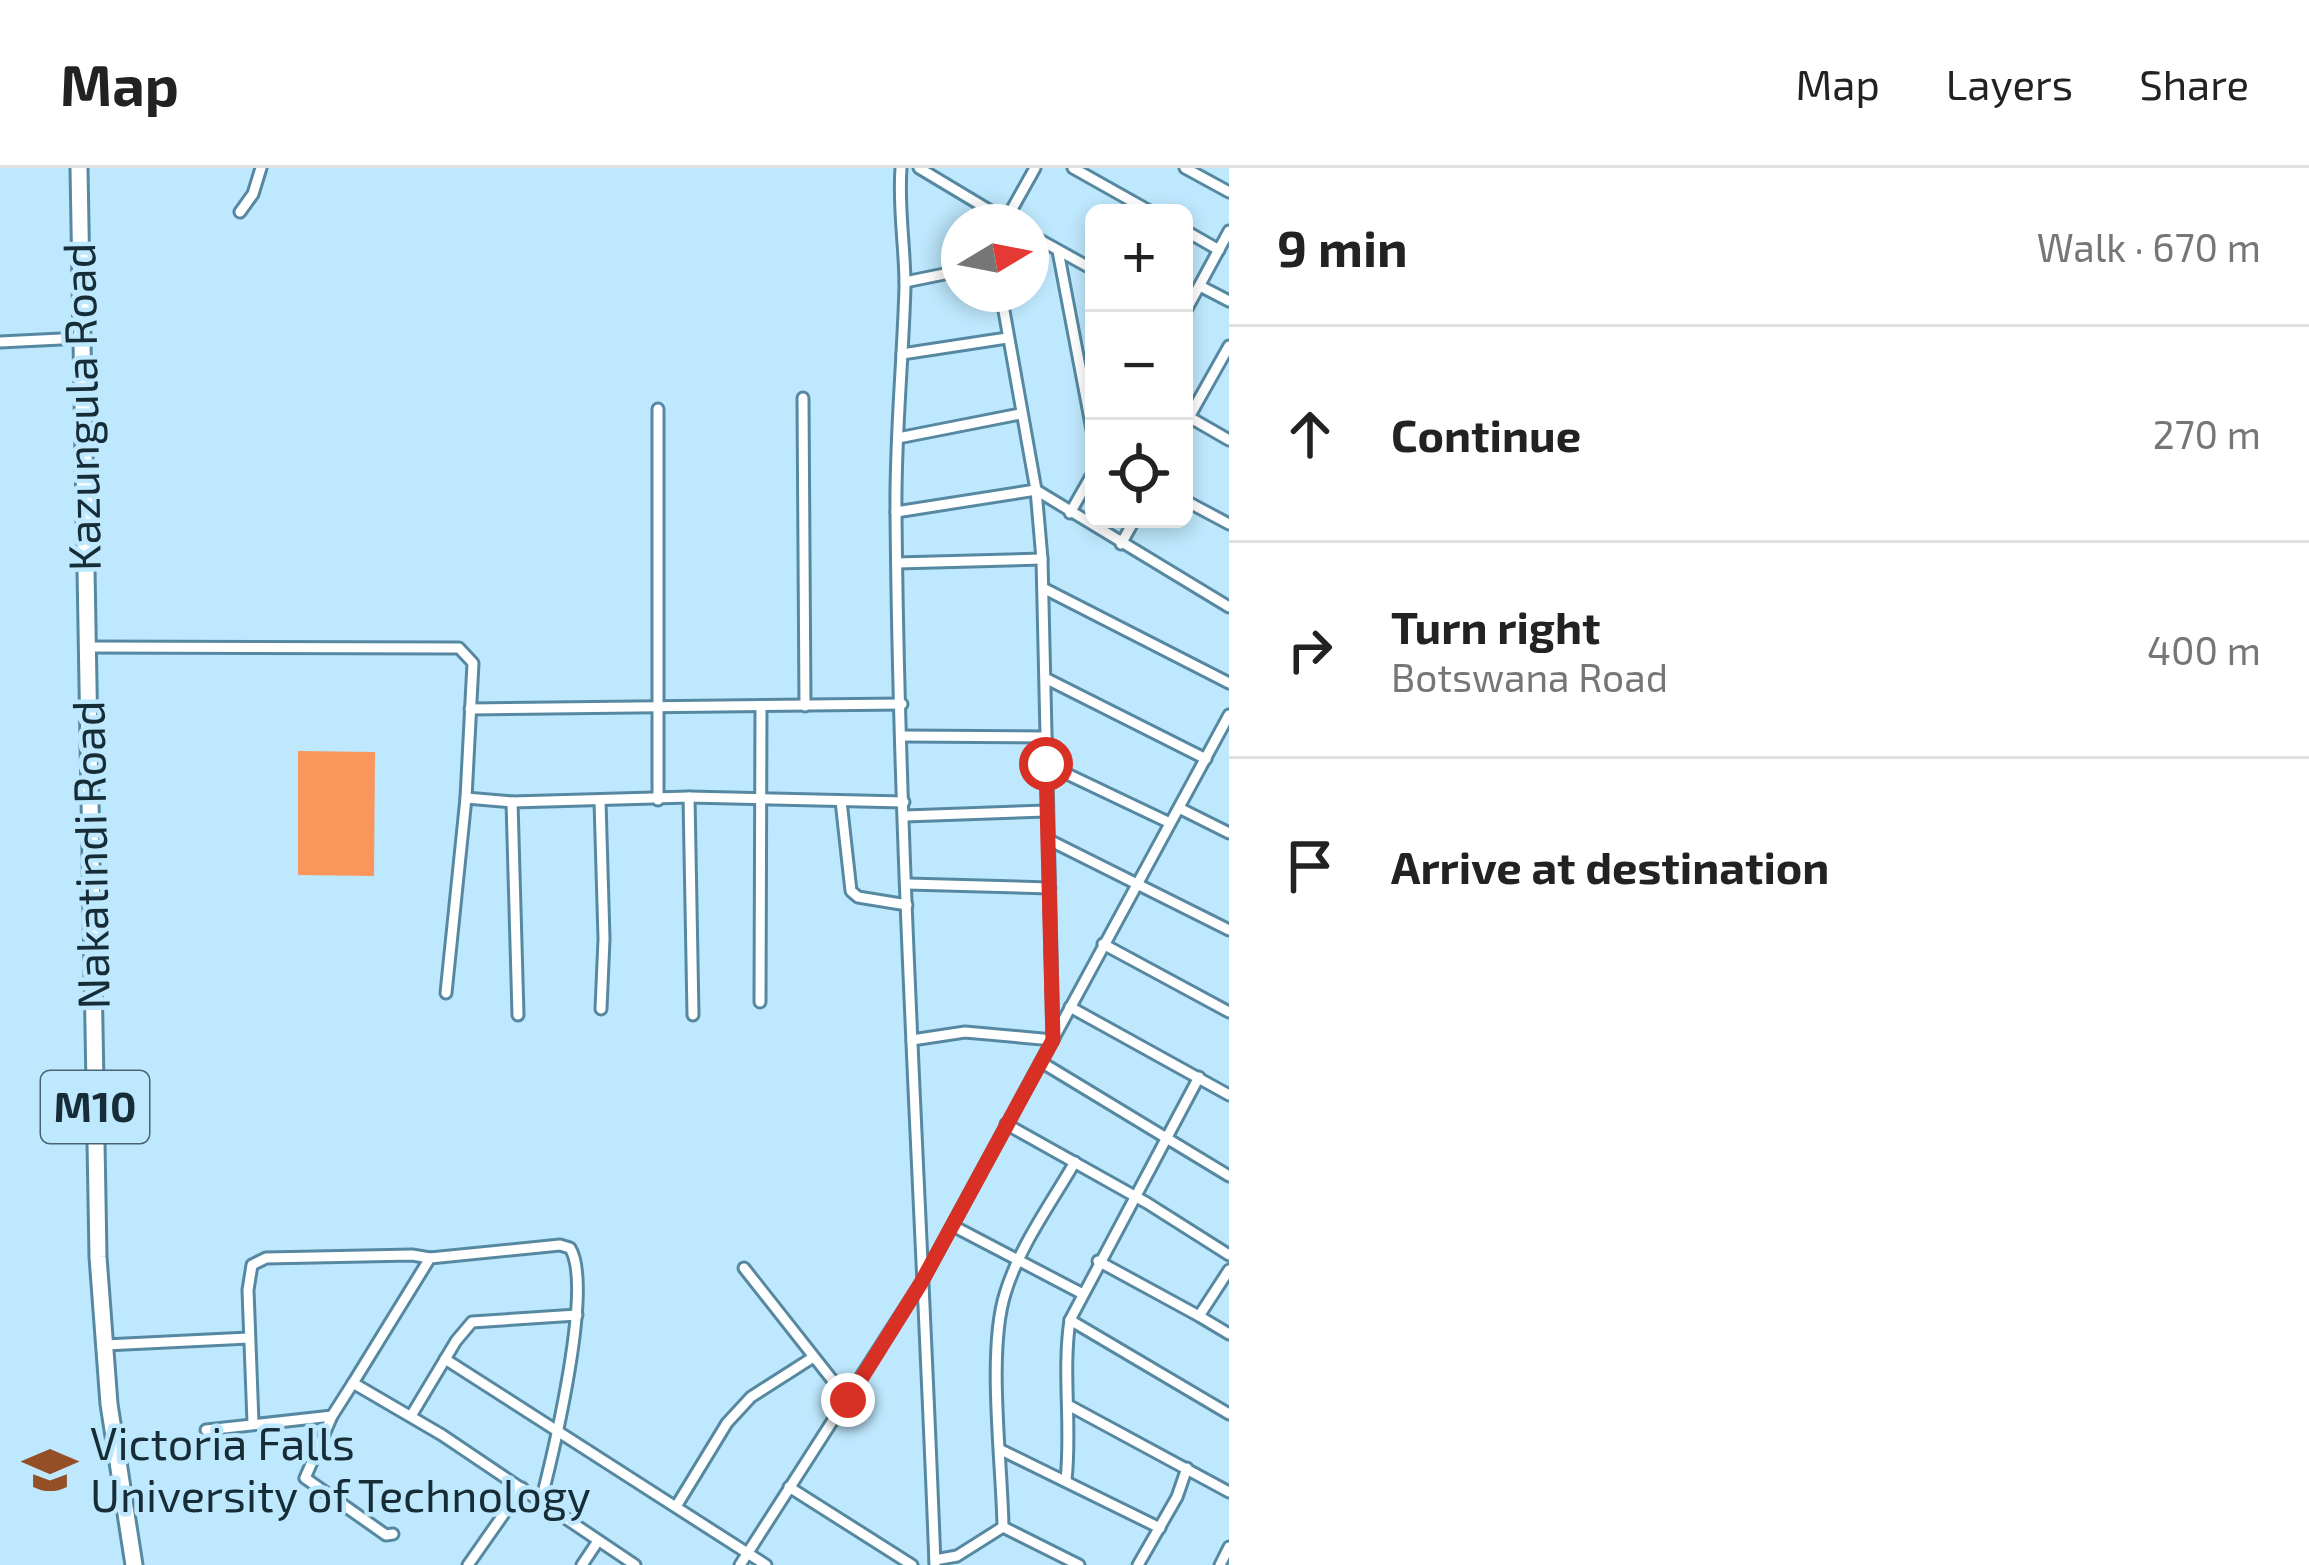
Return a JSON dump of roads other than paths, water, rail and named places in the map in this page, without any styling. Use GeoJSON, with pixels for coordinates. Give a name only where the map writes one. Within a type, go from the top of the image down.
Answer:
{"type":"FeatureCollection","features":[{"type":"Feature","properties":{"kind":"highway","name":"Kazungula Road"},"geometry":{"type":"LineString","coordinates":[[79,168],[87,647]]}},
{"type":"Feature","properties":{"kind":"highway","name":"Nakatindi Road"},"geometry":{"type":"LineString","coordinates":[[87,647],[103,1346],[134,1565]]}},
{"type":"Feature","properties":{"kind":"street"},"geometry":{"type":"LineString","coordinates":[[240,212],[253,194],[261,168]]}},
{"type":"Feature","properties":{"kind":"street"},"geometry":{"type":"LineString","coordinates":[[901,168],[898,213],[905,282],[897,563],[935,1562],[957,1556],[1004,1527]]}},
{"type":"Feature","properties":{"kind":"street"},"geometry":{"type":"LineString","coordinates":[[919,168],[972,204]]}},
{"type":"Feature","properties":{"kind":"street"},"geometry":{"type":"LineString","coordinates":[[1017,204],[1035,168]]}},
{"type":"Feature","properties":{"kind":"street"},"geometry":{"type":"LineString","coordinates":[[1073,168],[1138,204]]}},
{"type":"Feature","properties":{"kind":"street"},"geometry":{"type":"LineString","coordinates":[[1185,168],[1229,192]]}},
{"type":"Feature","properties":{"kind":"street"},"geometry":{"type":"LineString","coordinates":[[1185,312],[1229,232]]}},
{"type":"Feature","properties":{"kind":"street"},"geometry":{"type":"LineString","coordinates":[[1193,235],[1219,250]]}},
{"type":"Feature","properties":{"kind":"street"},"geometry":{"type":"LineString","coordinates":[[1049,246],[1085,265]]}},
{"type":"Feature","properties":{"kind":"street"},"geometry":{"type":"LineString","coordinates":[[1058,251],[1090,420]]}},
{"type":"Feature","properties":{"kind":"street"},"geometry":{"type":"LineString","coordinates":[[905,282],[941,275]]}},
{"type":"Feature","properties":{"kind":"street"},"geometry":{"type":"LineString","coordinates":[[1200,286],[1229,302]]}},
{"type":"Feature","properties":{"kind":"street"},"geometry":{"type":"LineString","coordinates":[[1003,312],[1036,490],[1042,559],[1053,1040]]}},
{"type":"Feature","properties":{"kind":"street"},"geometry":{"type":"LineString","coordinates":[[0,342],[81,338]]}},
{"type":"Feature","properties":{"kind":"street"},"geometry":{"type":"LineString","coordinates":[[902,354],[1006,338]]}},
{"type":"Feature","properties":{"kind":"street"},"geometry":{"type":"LineString","coordinates":[[1187,420],[1229,346]]}},
{"type":"Feature","properties":{"kind":"street"},"geometry":{"type":"LineString","coordinates":[[803,398],[805,706]]}},
{"type":"Feature","properties":{"kind":"street"},"geometry":{"type":"LineString","coordinates":[[658,409],[658,800]]}},
{"type":"Feature","properties":{"kind":"street"},"geometry":{"type":"LineString","coordinates":[[898,438],[1019,414]]}},
{"type":"Feature","properties":{"kind":"street"},"geometry":{"type":"LineString","coordinates":[[1193,425],[1229,440]]}},
{"type":"Feature","properties":{"kind":"street"},"geometry":{"type":"LineString","coordinates":[[1070,513],[1085,487]]}},
{"type":"Feature","properties":{"kind":"street"},"geometry":{"type":"LineString","coordinates":[[896,512],[1036,490],[1229,607]]}},
{"type":"Feature","properties":{"kind":"street"},"geometry":{"type":"LineString","coordinates":[[1193,505],[1229,524]]}},
{"type":"Feature","properties":{"kind":"street"},"geometry":{"type":"LineString","coordinates":[[1121,544],[1130,528]]}},
{"type":"Feature","properties":{"kind":"street"},"geometry":{"type":"LineString","coordinates":[[897,563],[1042,559]]}},
{"type":"Feature","properties":{"kind":"street"},"geometry":{"type":"LineString","coordinates":[[1043,588],[1229,683]]}},
{"type":"Feature","properties":{"kind":"street"},"geometry":{"type":"LineString","coordinates":[[87,647],[459,648],[473,662],[466,798],[446,994]]}},
{"type":"Feature","properties":{"kind":"street"},"geometry":{"type":"LineString","coordinates":[[1047,680],[1206,759]]}},
{"type":"Feature","properties":{"kind":"street"},"geometry":{"type":"LineString","coordinates":[[470,709],[902,704]]}},
{"type":"Feature","properties":{"kind":"street"},"geometry":{"type":"LineString","coordinates":[[760,1002],[761,706]]}},
{"type":"Feature","properties":{"kind":"street"},"geometry":{"type":"LineString","coordinates":[[740,1565],[921,1283],[1103,944],[1206,759],[1224,737],[1229,715]]}},
{"type":"Feature","properties":{"kind":"street"},"geometry":{"type":"LineString","coordinates":[[902,736],[1046,737]]}},
{"type":"Feature","properties":{"kind":"street"},"geometry":{"type":"LineString","coordinates":[[1046,764],[1171,823]]}},
{"type":"Feature","properties":{"kind":"street"},"geometry":{"type":"LineString","coordinates":[[689,797],[693,1015]]}},
{"type":"Feature","properties":{"kind":"street"},"geometry":{"type":"LineString","coordinates":[[466,798],[904,802]]}},
{"type":"Feature","properties":{"kind":"street"},"geometry":{"type":"LineString","coordinates":[[600,801],[601,1009]]}},
{"type":"Feature","properties":{"kind":"street"},"geometry":{"type":"LineString","coordinates":[[841,801],[851,891],[858,897],[907,905]]}},
{"type":"Feature","properties":{"kind":"street"},"geometry":{"type":"LineString","coordinates":[[512,802],[518,1015]]}},
{"type":"Feature","properties":{"kind":"street"},"geometry":{"type":"LineString","coordinates":[[1179,808],[1229,833]]}},
{"type":"Feature","properties":{"kind":"street"},"geometry":{"type":"LineString","coordinates":[[904,816],[1046,811]]}},
{"type":"Feature","properties":{"kind":"street"},"geometry":{"type":"LineString","coordinates":[[1049,840],[1229,930]]}},
{"type":"Feature","properties":{"kind":"street"},"geometry":{"type":"LineString","coordinates":[[908,884],[1050,888]]}},
{"type":"Feature","properties":{"kind":"street"},"geometry":{"type":"LineString","coordinates":[[1103,944],[1229,1012]]}},
{"type":"Feature","properties":{"kind":"street"},"geometry":{"type":"LineString","coordinates":[[1070,1007],[1229,1095]]}},
{"type":"Feature","properties":{"kind":"street"},"geometry":{"type":"LineString","coordinates":[[913,1040],[965,1032],[1053,1040]]}},
{"type":"Feature","properties":{"kind":"street"},"geometry":{"type":"LineString","coordinates":[[1041,1062],[1229,1176]]}},
{"type":"Feature","properties":{"kind":"street"},"geometry":{"type":"LineString","coordinates":[[1066,1480],[1070,1320],[1199,1078]]}},
{"type":"Feature","properties":{"kind":"street"},"geometry":{"type":"LineString","coordinates":[[1006,1124],[1229,1256]]}},
{"type":"Feature","properties":{"kind":"street"},"geometry":{"type":"LineString","coordinates":[[1004,1527],[998,1326],[1018,1259],[1075,1162]]}},
{"type":"Feature","properties":{"kind":"street"},"geometry":{"type":"LineString","coordinates":[[953,1226],[1081,1293]]}},
{"type":"Feature","properties":{"kind":"street"},"geometry":{"type":"LineString","coordinates":[[253,1423],[248,1290],[252,1265],[266,1258],[430,1258],[570,1248],[577,1263],[577,1315],[560,1430],[541,1501]]}},
{"type":"Feature","properties":{"kind":"street"},"geometry":{"type":"LineString","coordinates":[[393,1534],[383,1533],[305,1478],[332,1416],[430,1258]]}},
{"type":"Feature","properties":{"kind":"street"},"geometry":{"type":"LineString","coordinates":[[1098,1261],[1229,1334]]}},
{"type":"Feature","properties":{"kind":"street"},"geometry":{"type":"LineString","coordinates":[[744,1268],[848,1400]]}},
{"type":"Feature","properties":{"kind":"street"},"geometry":{"type":"LineString","coordinates":[[1198,1316],[1229,1270]]}},
{"type":"Feature","properties":{"kind":"street"},"geometry":{"type":"LineString","coordinates":[[411,1416],[472,1322],[577,1315]]}},
{"type":"Feature","properties":{"kind":"street"},"geometry":{"type":"LineString","coordinates":[[1070,1320],[1229,1414]]}},
{"type":"Feature","properties":{"kind":"street"},"geometry":{"type":"LineString","coordinates":[[103,1346],[249,1338]]}},
{"type":"Feature","properties":{"kind":"street"},"geometry":{"type":"LineString","coordinates":[[677,1505],[721,1431],[751,1397],[812,1358]]}},
{"type":"Feature","properties":{"kind":"street"},"geometry":{"type":"LineString","coordinates":[[445,1359],[766,1565]]}},
{"type":"Feature","properties":{"kind":"street"},"geometry":{"type":"LineString","coordinates":[[353,1383],[411,1416],[635,1565]]}},
{"type":"Feature","properties":{"kind":"street"},"geometry":{"type":"LineString","coordinates":[[1068,1405],[1229,1492]]}},
{"type":"Feature","properties":{"kind":"street"},"geometry":{"type":"LineString","coordinates":[[206,1430],[332,1416]]}},
{"type":"Feature","properties":{"kind":"street"},"geometry":{"type":"LineString","coordinates":[[1001,1450],[1160,1528]]}},
{"type":"Feature","properties":{"kind":"street"},"geometry":{"type":"LineString","coordinates":[[1138,1565],[1187,1468]]}},
{"type":"Feature","properties":{"kind":"street"},"geometry":{"type":"LineString","coordinates":[[789,1487],[912,1565]]}},
{"type":"Feature","properties":{"kind":"street"},"geometry":{"type":"LineString","coordinates":[[468,1565],[522,1488]]}},
{"type":"Feature","properties":{"kind":"street"},"geometry":{"type":"LineString","coordinates":[[1004,1527],[1079,1565]]}},
{"type":"Feature","properties":{"kind":"street"},"geometry":{"type":"LineString","coordinates":[[582,1565],[598,1541]]}},
{"type":"Feature","properties":{"kind":"street"},"geometry":{"type":"LineString","coordinates":[[1222,1564],[1229,1547]]}},
{"type":"Feature","properties":{"kind":"place","name":"Victoria Falls University of Technology"},"geometry":{"type":"Point","coordinates":[50,1470]}}]}
